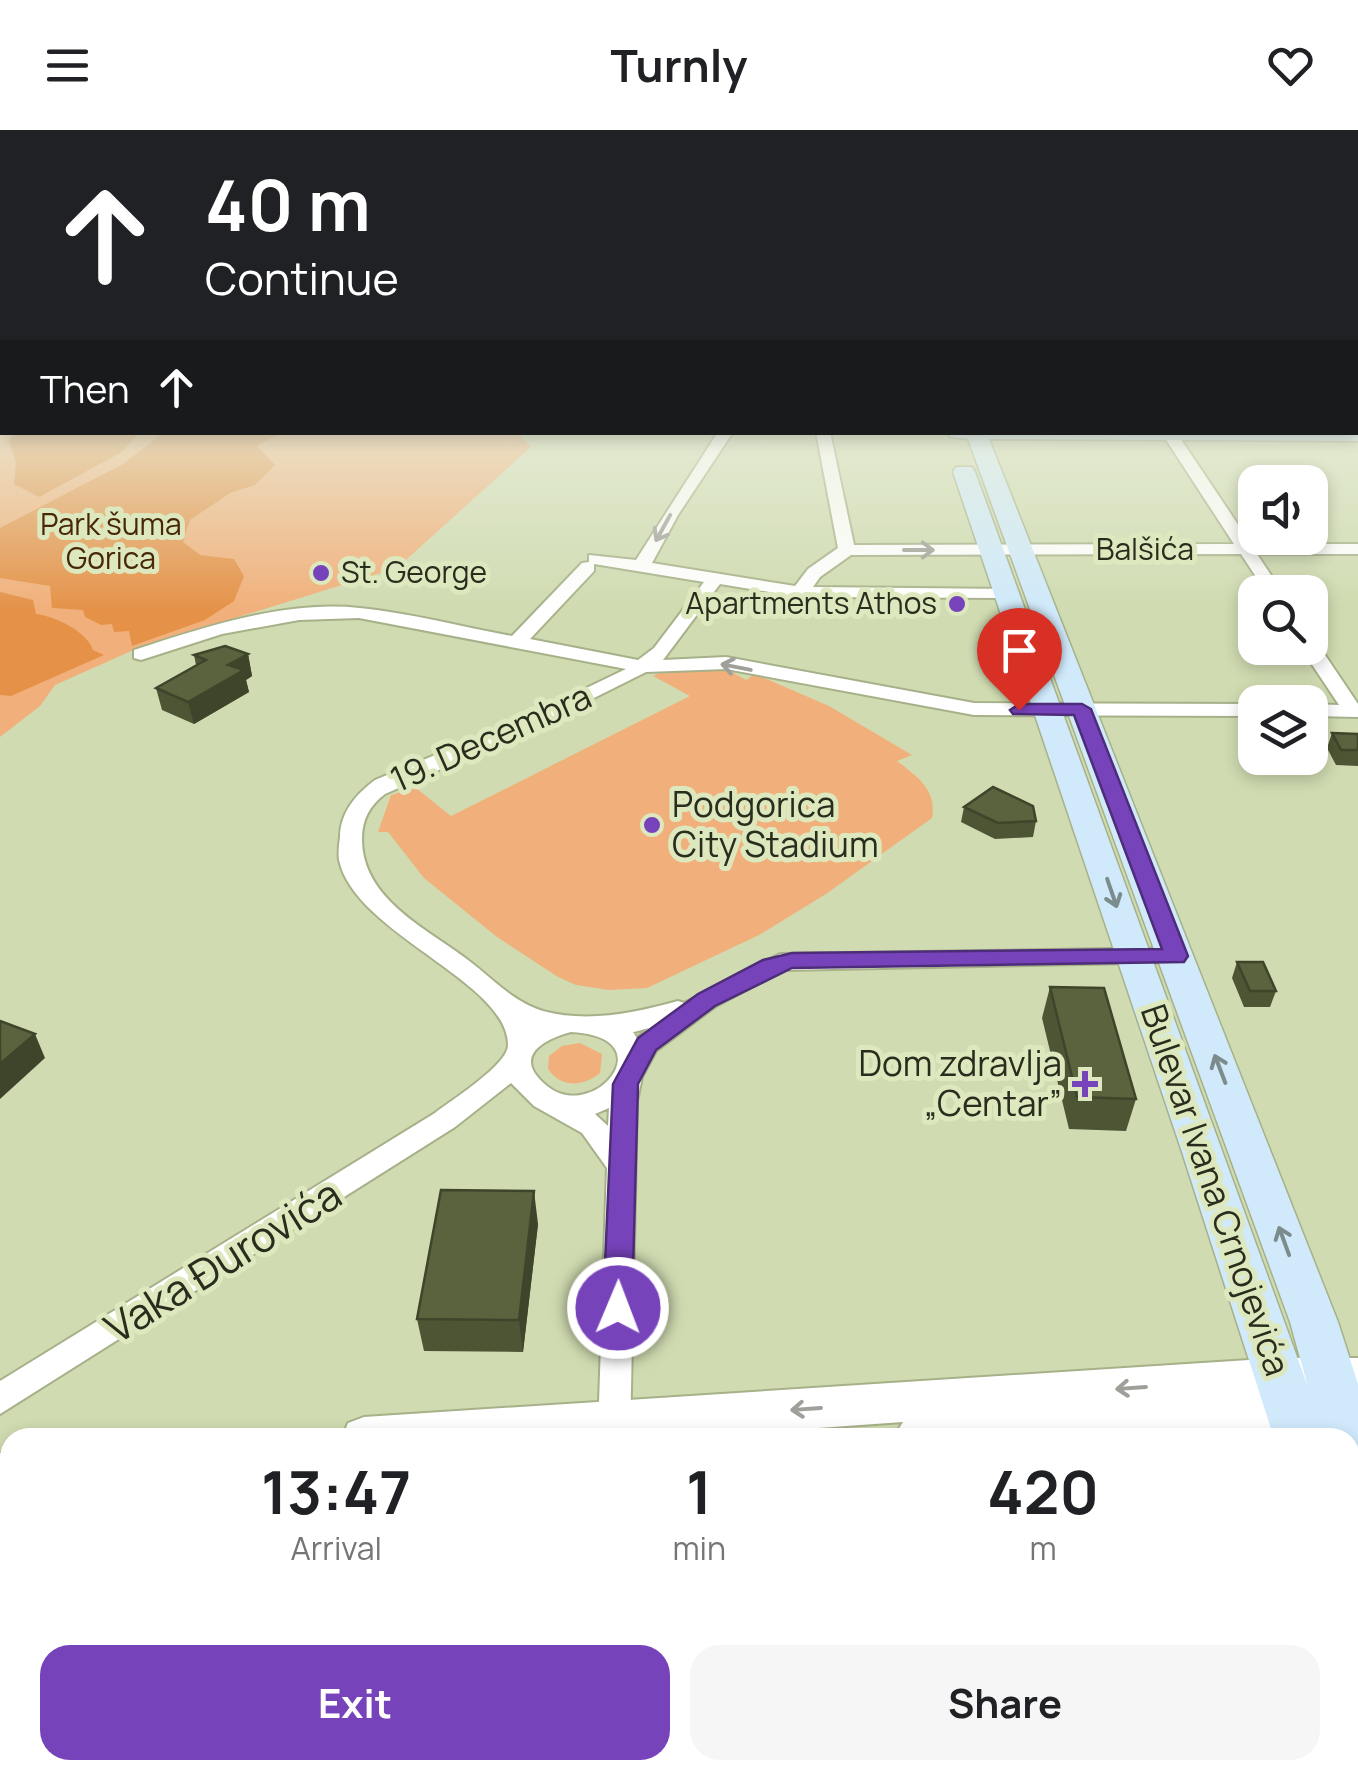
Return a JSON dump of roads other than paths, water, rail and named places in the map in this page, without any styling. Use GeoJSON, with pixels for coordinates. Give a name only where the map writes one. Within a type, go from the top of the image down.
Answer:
{"type":"FeatureCollection","features":[{"type":"Feature","properties":{"kind":"main road","name":"Bulevar Ivana Crnojevića"},"geometry":{"type":"LineString","coordinates":[[961,456],[1006,550],[1064,709],[1134,956],[1328,1409]]}},
{"type":"Feature","properties":{"kind":"main road","name":"Bulevar Ivana Crnojevića"},"geometry":{"type":"LineString","coordinates":[[982,456],[1006,550],[1006,593],[1064,709],[1176,956],[1308,1304],[1328,1409]]}},
{"type":"Feature","properties":{"kind":"street"},"geometry":{"type":"LineString","coordinates":[[641,568],[670,515],[710,456]]}},
{"type":"Feature","properties":{"kind":"street"},"geometry":{"type":"LineString","coordinates":[[800,592],[814,572],[847,550],[828,456]]}},
{"type":"Feature","properties":{"kind":"street"},"geometry":{"type":"LineString","coordinates":[[1184,456],[1238,538]]}},
{"type":"Feature","properties":{"kind":"street","name":"Balšića"},"geometry":{"type":"LineString","coordinates":[[1328,549],[1358,549]]}},
{"type":"Feature","properties":{"kind":"street","name":"Balšića"},"geometry":{"type":"LineString","coordinates":[[847,550],[1238,550]]}},
{"type":"Feature","properties":{"kind":"street"},"geometry":{"type":"LineString","coordinates":[[516,643],[592,563],[800,592],[1006,593]]}},
{"type":"Feature","properties":{"kind":"street","name":"19. Decembra"},"geometry":{"type":"LineString","coordinates":[[520,1052],[514,1020],[494,997],[363,885],[348,851],[356,814],[366,798],[383,785],[531,722],[642,666],[662,652],[714,580]]}},
{"type":"Feature","properties":{"kind":"street","name":"19. Decembra"},"geometry":{"type":"LineString","coordinates":[[141,654],[235,626],[299,616],[360,613],[642,666],[726,664],[961,707],[1238,710]]}},
{"type":"Feature","properties":{"kind":"street"},"geometry":{"type":"LineString","coordinates":[[1323,665],[1356,710]]}},
{"type":"Feature","properties":{"kind":"street"},"geometry":{"type":"LineString","coordinates":[[1328,710],[1356,710]]}},
{"type":"Feature","properties":{"kind":"street"},"geometry":{"type":"LineString","coordinates":[[445,1120],[487,1102],[595,1101],[615,1091],[651,1040],[706,1000],[772,965],[792,960],[1176,956]]}},
{"type":"Feature","properties":{"kind":"street","name":"19. Decembra"},"geometry":{"type":"LineString","coordinates":[[494,997],[533,1018],[582,1022]]}},
{"type":"Feature","properties":{"kind":"street"},"geometry":{"type":"LineString","coordinates":[[445,1120],[490,1088],[541,1030],[582,1022],[634,1024],[706,1000]]}},
{"type":"Feature","properties":{"kind":"street"},"geometry":{"type":"LineString","coordinates":[[582,1022],[623,1038],[630,1050],[621,1166],[615,1428]]}},
{"type":"Feature","properties":{"kind":"street"},"geometry":{"type":"LineString","coordinates":[[520,1052],[518,1078],[547,1101],[585,1119],[621,1166]]}},
{"type":"Feature","properties":{"kind":"street","name":"Vaka Đurovića"},"geometry":{"type":"LineString","coordinates":[[0,1399],[445,1120]]}},
{"type":"Feature","properties":{"kind":"street"},"geometry":{"type":"LineString","coordinates":[[651,1428],[1328,1409]]}},
{"type":"Feature","properties":{"kind":"street"},"geometry":{"type":"LineString","coordinates":[[1057,1428],[1328,1409]]}},
{"type":"Feature","properties":{"kind":"place","name":"St. George"},"geometry":{"type":"Point","coordinates":[321,573]}},
{"type":"Feature","properties":{"kind":"place","name":"Apartments Athos"},"geometry":{"type":"Point","coordinates":[957,604]}},
{"type":"Feature","properties":{"kind":"place","name":"Podgorica City Stadium"},"geometry":{"type":"Point","coordinates":[652,825]}},
{"type":"Feature","properties":{"kind":"place","name":"Dom zdravlja „Centar”"},"geometry":{"type":"Point","coordinates":[1085,1084]}},
{"type":"Feature","properties":{"kind":"park label","name":"Park šuma Gorica"},"geometry":{"type":"Point","coordinates":[111,542]}}]}
